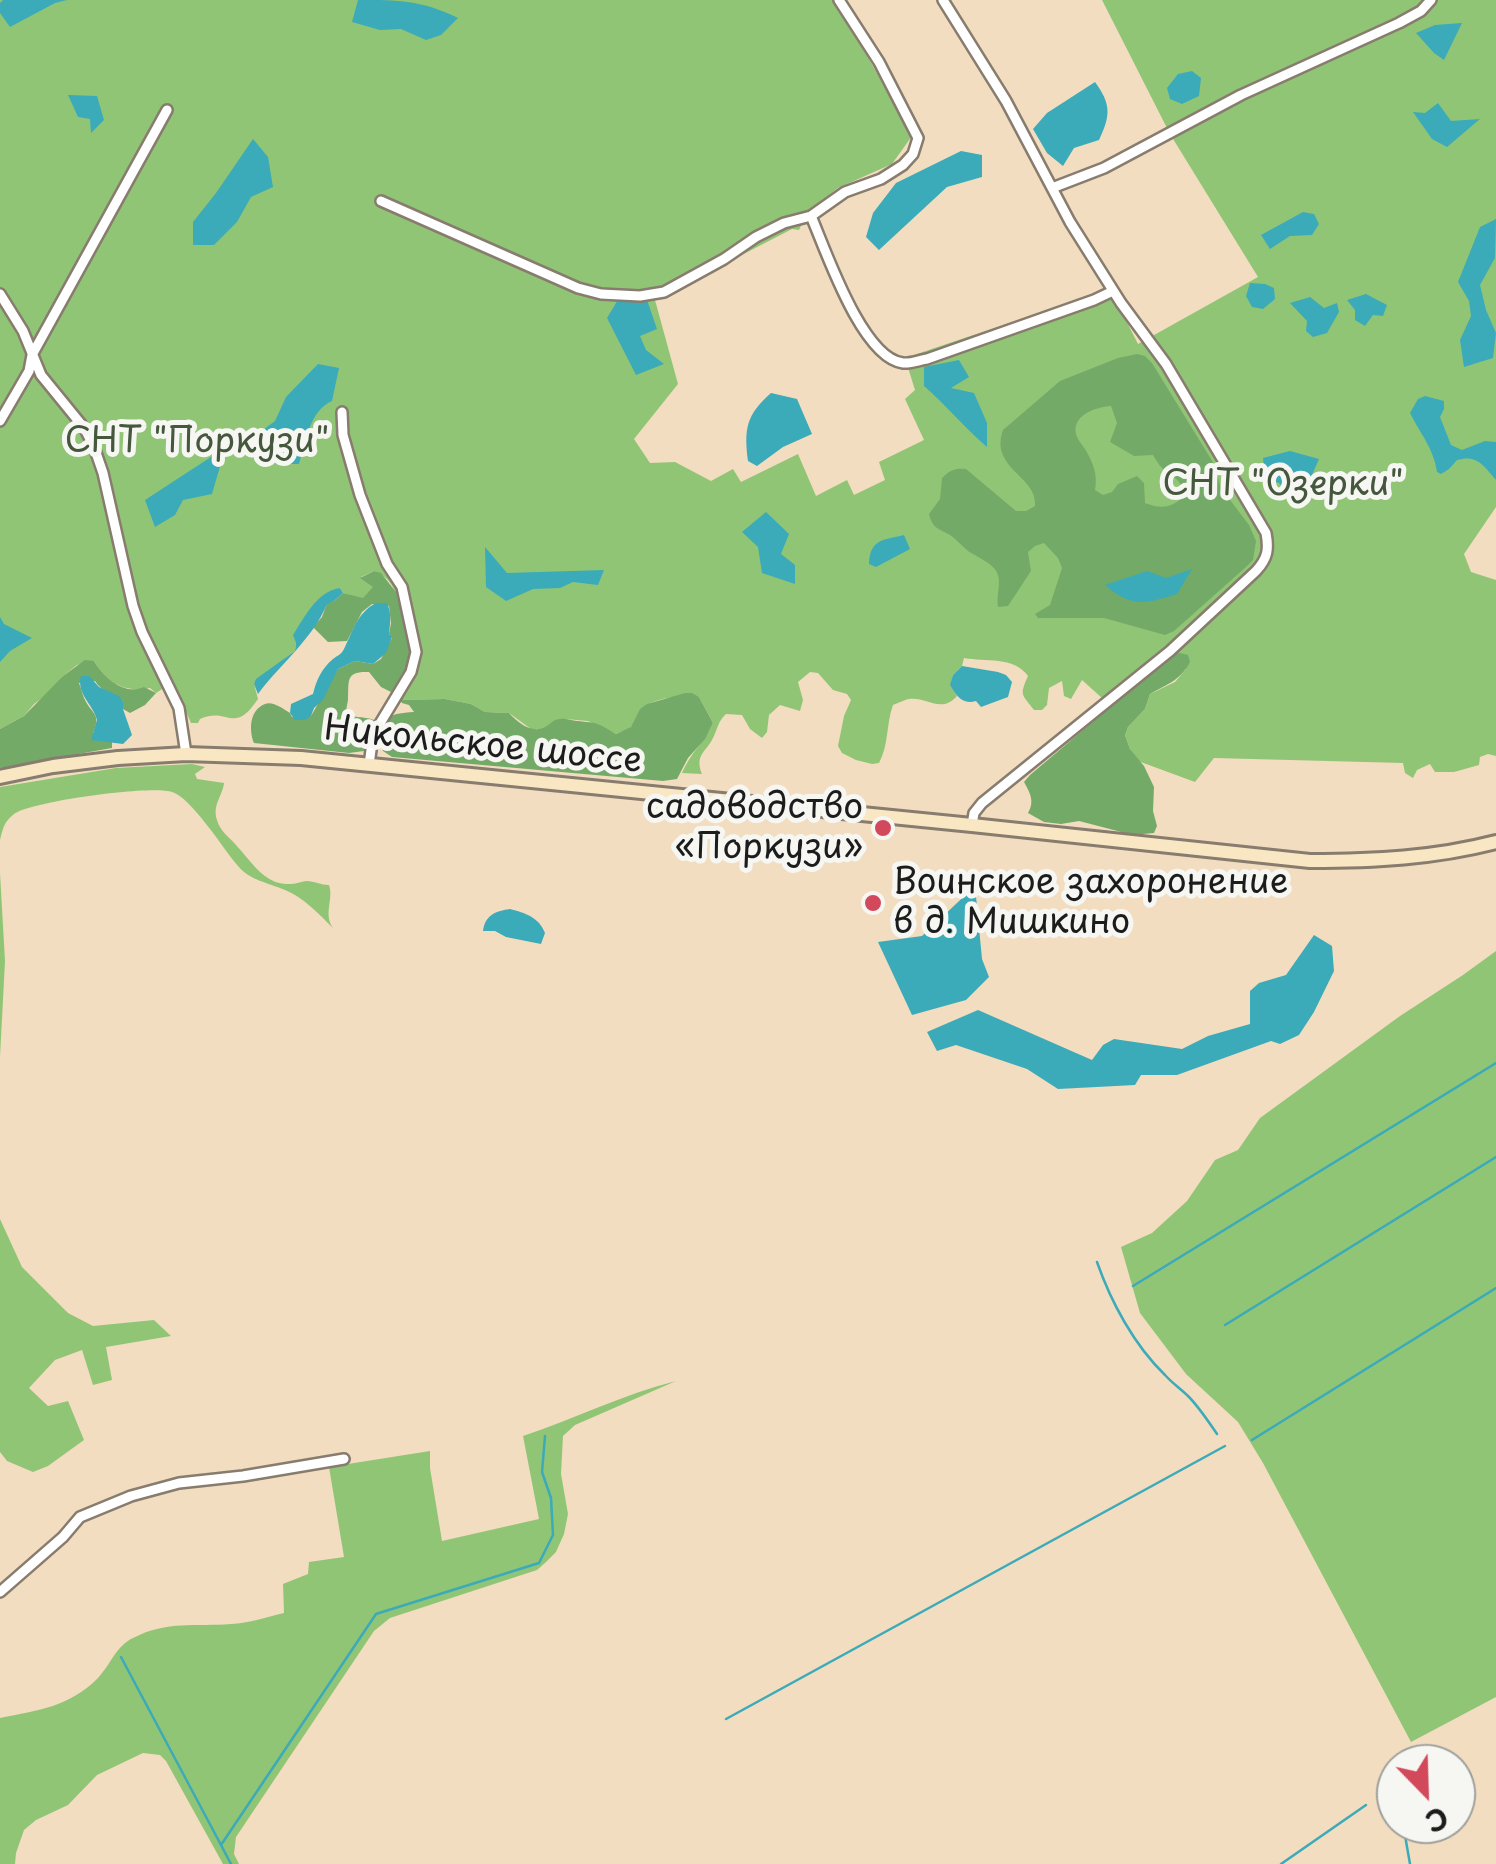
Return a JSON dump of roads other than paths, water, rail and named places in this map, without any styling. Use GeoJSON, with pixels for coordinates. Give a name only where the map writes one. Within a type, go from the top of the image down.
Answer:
{"type":"FeatureCollection","features":[{"type":"Feature","properties":{"kind":"main road","name":"Никольское шоссе"},"geometry":{"type":"LineString","coordinates":[[0,777],[118,758],[186,754],[284,757],[1310,861],[1404,860],[1496,842]]}},
{"type":"Feature","properties":{"kind":"street"},"geometry":{"type":"LineString","coordinates":[[381,202],[578,288],[601,294],[640,296],[664,292],[756,237],[784,223],[811,216],[844,192],[881,178],[913,154],[918,138],[879,62],[839,0]]}},
{"type":"Feature","properties":{"kind":"street"},"geometry":{"type":"LineString","coordinates":[[943,0],[1006,101],[1113,290],[1166,364],[1266,533],[1269,550],[1264,562],[1170,650],[982,803],[974,813],[972,825]]}},
{"type":"Feature","properties":{"kind":"street"},"geometry":{"type":"LineString","coordinates":[[1052,188],[1104,168],[1242,95],[1399,23],[1432,0]]}},
{"type":"Feature","properties":{"kind":"street"},"geometry":{"type":"LineString","coordinates":[[1,416],[167,110]]}},
{"type":"Feature","properties":{"kind":"street"},"geometry":{"type":"LineString","coordinates":[[811,216],[866,336],[902,363],[927,359],[986,339],[1113,290]]}},
{"type":"Feature","properties":{"kind":"street"},"geometry":{"type":"LineString","coordinates":[[0,294],[23,331],[41,375],[85,429],[94,447],[133,606],[180,708],[186,754]]}},
{"type":"Feature","properties":{"kind":"street"},"geometry":{"type":"LineString","coordinates":[[342,412],[343,435],[360,495],[387,564],[402,587],[416,652],[410,672],[374,736],[369,765]]}},
{"type":"Feature","properties":{"kind":"street"},"geometry":{"type":"LineString","coordinates":[[0,1592],[80,1518],[130,1496],[179,1484],[344,1460]]}},
{"type":"Feature","properties":{"kind":"water"},"geometry":{"type":"Polygon","coordinates":[[[3,0],[67,0],[10,27],[0,13],[3,0]]]}},
{"type":"Feature","properties":{"kind":"water"},"geometry":{"type":"Polygon","coordinates":[[[358,0],[410,2],[458,18],[441,35],[426,40],[401,29],[380,30],[352,22],[358,0]]]}},
{"type":"Feature","properties":{"kind":"water"},"geometry":{"type":"Polygon","coordinates":[[[1462,23],[1444,60],[1416,33],[1435,25],[1462,23]]]}},
{"type":"Feature","properties":{"kind":"water"},"geometry":{"type":"Polygon","coordinates":[[[1192,71],[1201,78],[1199,96],[1182,104],[1170,99],[1167,88],[1178,74],[1192,71]]]}},
{"type":"Feature","properties":{"kind":"water"},"geometry":{"type":"Polygon","coordinates":[[[1095,82],[1107,110],[1103,131],[1099,140],[1074,148],[1063,166],[1047,153],[1033,129],[1047,113],[1095,82]]]}},
{"type":"Feature","properties":{"kind":"water"},"geometry":{"type":"Polygon","coordinates":[[[68,95],[97,96],[104,120],[91,133],[90,119],[78,117],[68,95]]]}},
{"type":"Feature","properties":{"kind":"water"},"geometry":{"type":"Polygon","coordinates":[[[1438,103],[1451,121],[1480,119],[1447,147],[1432,139],[1413,112],[1425,113],[1438,103]]]}},
{"type":"Feature","properties":{"kind":"water"},"geometry":{"type":"Polygon","coordinates":[[[253,139],[268,157],[273,187],[251,197],[237,222],[214,245],[193,245],[193,222],[253,139]]]}},
{"type":"Feature","properties":{"kind":"water"},"geometry":{"type":"Polygon","coordinates":[[[961,151],[982,155],[982,177],[947,187],[879,250],[866,237],[873,213],[896,183],[961,151]]]}},
{"type":"Feature","properties":{"kind":"water"},"geometry":{"type":"Polygon","coordinates":[[[1303,212],[1314,214],[1319,224],[1312,235],[1290,236],[1270,249],[1261,235],[1303,212]]]}},
{"type":"Feature","properties":{"kind":"water"},"geometry":{"type":"Polygon","coordinates":[[[1496,219],[1495,258],[1480,285],[1496,333],[1493,358],[1464,367],[1460,340],[1471,316],[1469,301],[1458,282],[1480,227],[1496,219]]]}},
{"type":"Feature","properties":{"kind":"water"},"geometry":{"type":"Polygon","coordinates":[[[1250,283],[1274,288],[1275,299],[1263,309],[1252,307],[1246,296],[1250,283]]]}},
{"type":"Feature","properties":{"kind":"water"},"geometry":{"type":"Polygon","coordinates":[[[1366,294],[1387,305],[1383,316],[1373,315],[1365,326],[1355,320],[1355,310],[1347,300],[1366,294]]]}},
{"type":"Feature","properties":{"kind":"water"},"geometry":{"type":"Polygon","coordinates":[[[1310,297],[1324,308],[1337,303],[1339,312],[1327,333],[1313,337],[1306,331],[1307,321],[1290,303],[1310,297]]]}},
{"type":"Feature","properties":{"kind":"water"},"geometry":{"type":"Polygon","coordinates":[[[619,298],[647,300],[657,329],[640,336],[646,350],[664,364],[636,375],[607,318],[619,298]]]}},
{"type":"Feature","properties":{"kind":"water"},"geometry":{"type":"Polygon","coordinates":[[[959,360],[969,377],[951,388],[974,393],[987,423],[987,447],[924,386],[924,367],[959,360]]]}},
{"type":"Feature","properties":{"kind":"water"},"geometry":{"type":"Polygon","coordinates":[[[318,364],[339,368],[332,401],[313,419],[299,464],[283,464],[276,443],[255,450],[259,433],[275,421],[286,397],[318,364]]]}},
{"type":"Feature","properties":{"kind":"water"},"geometry":{"type":"Polygon","coordinates":[[[771,393],[797,399],[812,434],[783,447],[757,466],[748,461],[747,431],[756,408],[771,393]]]}},
{"type":"Feature","properties":{"kind":"water"},"geometry":{"type":"Polygon","coordinates":[[[1425,396],[1444,401],[1440,417],[1451,445],[1462,450],[1485,441],[1496,442],[1496,480],[1480,462],[1470,459],[1457,460],[1441,474],[1437,472],[1430,448],[1410,413],[1418,399],[1425,396]]]}},
{"type":"Feature","properties":{"kind":"water"},"geometry":{"type":"Polygon","coordinates":[[[1290,451],[1319,459],[1308,484],[1289,493],[1265,477],[1263,458],[1290,451]]]}},
{"type":"Feature","properties":{"kind":"water"},"geometry":{"type":"Polygon","coordinates":[[[214,455],[223,456],[212,494],[183,500],[175,515],[155,527],[145,500],[214,455]]]}},
{"type":"Feature","properties":{"kind":"water"},"geometry":{"type":"Polygon","coordinates":[[[766,512],[789,534],[781,554],[795,565],[795,584],[762,573],[758,547],[742,532],[766,512]]]}},
{"type":"Feature","properties":{"kind":"water"},"geometry":{"type":"Polygon","coordinates":[[[904,535],[910,549],[876,567],[869,564],[875,545],[904,535]]]}},
{"type":"Feature","properties":{"kind":"water"},"geometry":{"type":"Polygon","coordinates":[[[485,547],[507,573],[604,570],[598,585],[573,582],[560,588],[533,589],[506,601],[486,587],[485,547]]]}},
{"type":"Feature","properties":{"kind":"water"},"geometry":{"type":"Polygon","coordinates":[[[1192,569],[1177,594],[1156,600],[1131,601],[1105,585],[1147,571],[1166,578],[1192,569]]]}},
{"type":"Feature","properties":{"kind":"water"},"geometry":{"type":"Polygon","coordinates":[[[340,588],[343,593],[327,604],[305,640],[258,694],[256,679],[295,651],[293,635],[312,606],[324,594],[340,588]]]}},
{"type":"Feature","properties":{"kind":"water"},"geometry":{"type":"Polygon","coordinates":[[[376,603],[387,603],[390,611],[392,637],[386,653],[373,664],[355,661],[338,669],[311,716],[295,720],[290,713],[291,704],[313,694],[323,671],[343,651],[360,617],[376,603]]]}},
{"type":"Feature","properties":{"kind":"water"},"geometry":{"type":"Polygon","coordinates":[[[0,617],[4,624],[32,638],[0,662],[0,617]]]}},
{"type":"Feature","properties":{"kind":"water"},"geometry":{"type":"Polygon","coordinates":[[[962,666],[1006,675],[1012,682],[1008,697],[981,707],[976,701],[960,699],[950,685],[962,666]]]}},
{"type":"Feature","properties":{"kind":"water"},"geometry":{"type":"Polygon","coordinates":[[[81,676],[89,676],[123,702],[132,735],[123,744],[91,740],[97,720],[83,694],[81,676]]]}},
{"type":"Feature","properties":{"kind":"water"},"geometry":{"type":"Polygon","coordinates":[[[975,886],[982,959],[989,977],[966,1000],[912,1015],[878,942],[922,936],[975,886]]]}},
{"type":"Feature","properties":{"kind":"water"},"geometry":{"type":"Polygon","coordinates":[[[510,909],[539,923],[545,933],[541,944],[483,931],[492,915],[510,909]]]}},
{"type":"Feature","properties":{"kind":"water"},"geometry":{"type":"Polygon","coordinates":[[[1314,935],[1332,946],[1334,971],[1299,1035],[1280,1044],[1271,1041],[1177,1075],[1141,1075],[1135,1085],[1058,1089],[1027,1069],[956,1045],[937,1051],[927,1032],[978,1010],[1092,1060],[1103,1045],[1114,1039],[1182,1049],[1208,1036],[1250,1024],[1250,991],[1259,983],[1286,975],[1314,935]]]}},
{"type":"Feature","properties":{"kind":"waterway"},"geometry":{"type":"LineString","coordinates":[[1133,1286],[1496,1063]]}},
{"type":"Feature","properties":{"kind":"waterway"},"geometry":{"type":"LineString","coordinates":[[1225,1325],[1496,1157]]}},
{"type":"Feature","properties":{"kind":"waterway"},"geometry":{"type":"LineString","coordinates":[[1097,1262],[1134,1337],[1217,1434]]}},
{"type":"Feature","properties":{"kind":"waterway"},"geometry":{"type":"LineString","coordinates":[[1252,1440],[1496,1288]]}},
{"type":"Feature","properties":{"kind":"waterway"},"geometry":{"type":"LineString","coordinates":[[231,1864],[221,1845],[376,1614],[539,1563],[553,1535],[551,1498],[542,1472],[545,1436]]}},
{"type":"Feature","properties":{"kind":"waterway"},"geometry":{"type":"LineString","coordinates":[[726,1719],[1225,1446]]}},
{"type":"Feature","properties":{"kind":"waterway"},"geometry":{"type":"LineString","coordinates":[[121,1657],[221,1845]]}},
{"type":"Feature","properties":{"kind":"waterway"},"geometry":{"type":"LineString","coordinates":[[1281,1864],[1366,1805]]}},
{"type":"Feature","properties":{"kind":"waterway"},"geometry":{"type":"LineString","coordinates":[[1406,1844],[1410,1864]]}},
{"type":"Feature","properties":{"kind":"place","name":"садоводство «Поркузи»"},"geometry":{"type":"Point","coordinates":[883,828]}},
{"type":"Feature","properties":{"kind":"place","name":"Воинское захоронение в д. Мишкино"},"geometry":{"type":"Point","coordinates":[873,903]}},
{"type":"Feature","properties":{"kind":"park label","name":"СНТ \"Поркузи\""},"geometry":{"type":"Point","coordinates":[197,442]}},
{"type":"Feature","properties":{"kind":"park label","name":"СНТ \"Озерки\""},"geometry":{"type":"Point","coordinates":[1283,485]}}]}
